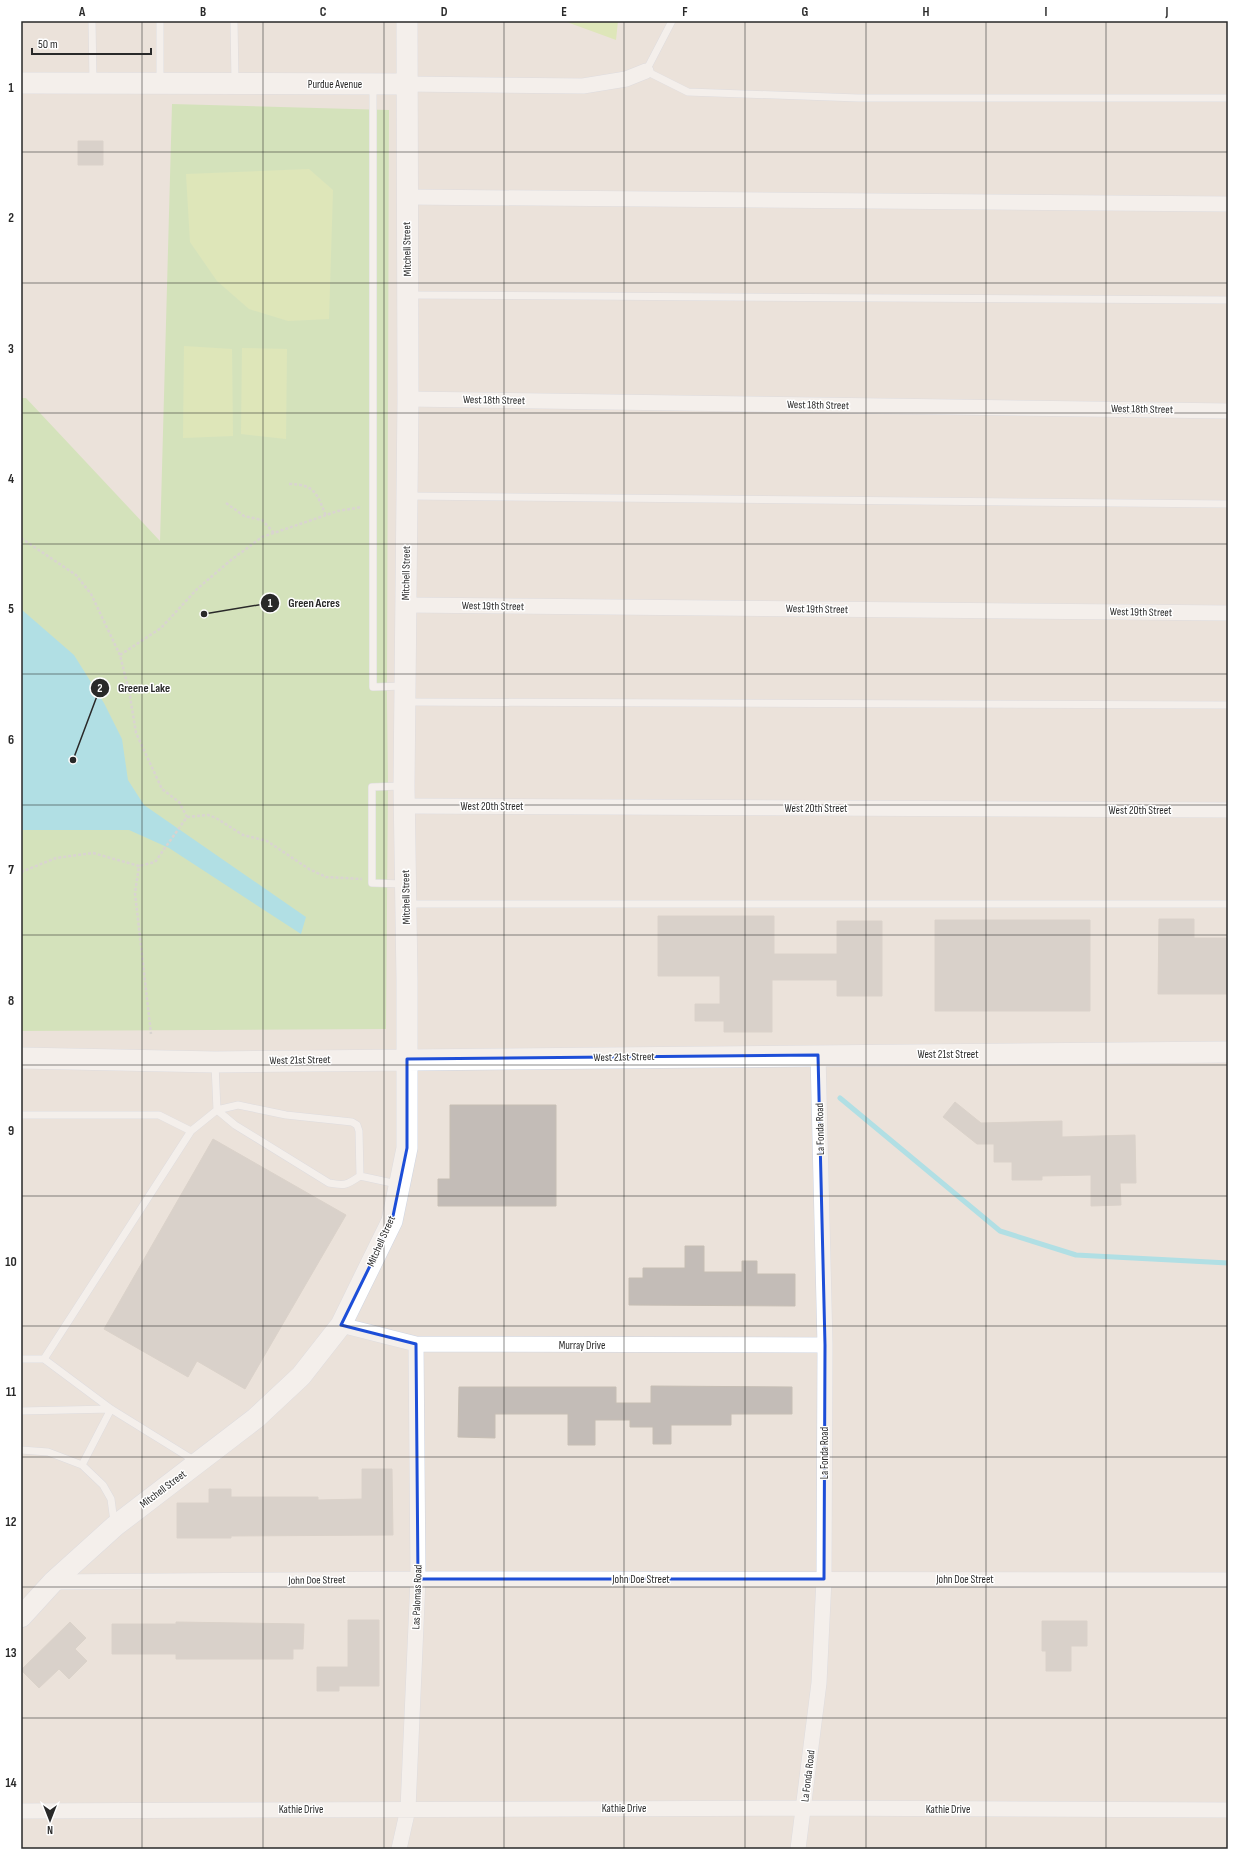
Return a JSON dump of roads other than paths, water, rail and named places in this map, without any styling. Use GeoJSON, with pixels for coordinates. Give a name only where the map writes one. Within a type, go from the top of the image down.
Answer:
{"type":"FeatureCollection","features":[{"type":"Feature","properties":{"kind":"street","name":"Mitchell Street"},"geometry":{"type":"LineString","coordinates":[[21,1617],[53,1582],[115,1526],[256,1418],[301,1376],[341,1326],[392,1221],[407,1148],[404,796],[408,399],[407,21]]}},
{"type":"Feature","properties":{"kind":"street","name":"Purdue Avenue"},"geometry":{"type":"LineString","coordinates":[[21,83],[584,86],[626,79],[646,71]]}},
{"type":"Feature","properties":{"kind":"street"},"geometry":{"type":"LineString","coordinates":[[407,197],[1228,204]]}},
{"type":"Feature","properties":{"kind":"street","name":"West 18th Street"},"geometry":{"type":"LineString","coordinates":[[408,399],[1228,411]]}},
{"type":"Feature","properties":{"kind":"street","name":"West 19th Street"},"geometry":{"type":"LineString","coordinates":[[406,605],[1228,613]]}},
{"type":"Feature","properties":{"kind":"street","name":"West 20th Street"},"geometry":{"type":"LineString","coordinates":[[404,796],[1228,810]]}},
{"type":"Feature","properties":{"kind":"street","name":"West 21st Street"},"geometry":{"type":"LineString","coordinates":[[21,1058],[215,1062],[1228,1052]]}},
{"type":"Feature","properties":{"kind":"street","name":"La Fonda Road"},"geometry":{"type":"LineString","coordinates":[[798,1849],[819,1683],[824,1578],[825,1345],[818,1055]]}},
{"type":"Feature","properties":{"kind":"street","name":"Murray Drive"},"geometry":{"type":"LineString","coordinates":[[341,1326],[416,1344],[825,1345]]}},
{"type":"Feature","properties":{"kind":"street","name":"Las Palomas Road"},"geometry":{"type":"LineString","coordinates":[[399,1849],[408,1809],[418,1578],[416,1344]]}},
{"type":"Feature","properties":{"kind":"street","name":"John Doe Street"},"geometry":{"type":"LineString","coordinates":[[53,1582],[418,1578],[1228,1580]]}},
{"type":"Feature","properties":{"kind":"street","name":"Kathie Drive"},"geometry":{"type":"LineString","coordinates":[[21,1811],[804,1808],[1228,1810]]}},
{"type":"Feature","properties":{"kind":"lane"},"geometry":{"type":"LineString","coordinates":[[92,21],[94,83]]}},
{"type":"Feature","properties":{"kind":"lane"},"geometry":{"type":"LineString","coordinates":[[160,21],[160,83]]}},
{"type":"Feature","properties":{"kind":"lane"},"geometry":{"type":"LineString","coordinates":[[234,21],[235,83]]}},
{"type":"Feature","properties":{"kind":"lane"},"geometry":{"type":"LineString","coordinates":[[672,21],[646,71],[688,92],[858,98],[1228,98]]}},
{"type":"Feature","properties":{"kind":"lane"},"geometry":{"type":"LineString","coordinates":[[373,84],[373,687],[405,694],[1228,705]]}},
{"type":"Feature","properties":{"kind":"lane"},"geometry":{"type":"LineString","coordinates":[[408,295],[1228,300]]}},
{"type":"Feature","properties":{"kind":"lane"},"geometry":{"type":"LineString","coordinates":[[407,496],[1228,504]]}},
{"type":"Feature","properties":{"kind":"lane"},"geometry":{"type":"LineString","coordinates":[[404,796],[372,787],[372,884],[406,894],[1228,904]]}},
{"type":"Feature","properties":{"kind":"lane"},"geometry":{"type":"LineString","coordinates":[[215,1062],[217,1110],[235,1125],[329,1183],[343,1185],[350,1183],[360,1176],[399,1184]]}},
{"type":"Feature","properties":{"kind":"lane"},"geometry":{"type":"LineString","coordinates":[[44,1359],[192,1131],[217,1110],[238,1105],[286,1115],[352,1122],[357,1125],[359,1132],[360,1176]]}},
{"type":"Feature","properties":{"kind":"lane"},"geometry":{"type":"LineString","coordinates":[[21,1115],[159,1115],[192,1131]]}},
{"type":"Feature","properties":{"kind":"lane"},"geometry":{"type":"LineString","coordinates":[[21,1359],[44,1359],[111,1409],[198,1462]]}},
{"type":"Feature","properties":{"kind":"lane"},"geometry":{"type":"LineString","coordinates":[[21,1411],[111,1409]]}},
{"type":"Feature","properties":{"kind":"lane"},"geometry":{"type":"LineString","coordinates":[[82,1465],[111,1409]]}},
{"type":"Feature","properties":{"kind":"lane"},"geometry":{"type":"LineString","coordinates":[[21,1450],[48,1452],[82,1465],[103,1485],[111,1499],[115,1526]]}},
{"type":"Feature","properties":{"kind":"water"},"geometry":{"type":"Polygon","coordinates":[[[21,609],[74,655],[104,703],[122,739],[128,780],[144,805],[306,917],[301,934],[169,848],[129,830],[21,830],[21,609]]]}},
{"type":"Feature","properties":{"kind":"waterway"},"geometry":{"type":"LineString","coordinates":[[840,1098],[1000,1231],[1076,1255],[1228,1263]]}},
{"type":"Feature","properties":{"kind":"place","name":"Green Acres"},"geometry":{"type":"Point","coordinates":[204,614]}},
{"type":"Feature","properties":{"kind":"place","name":"Greene Lake"},"geometry":{"type":"Point","coordinates":[73,760]}}]}
